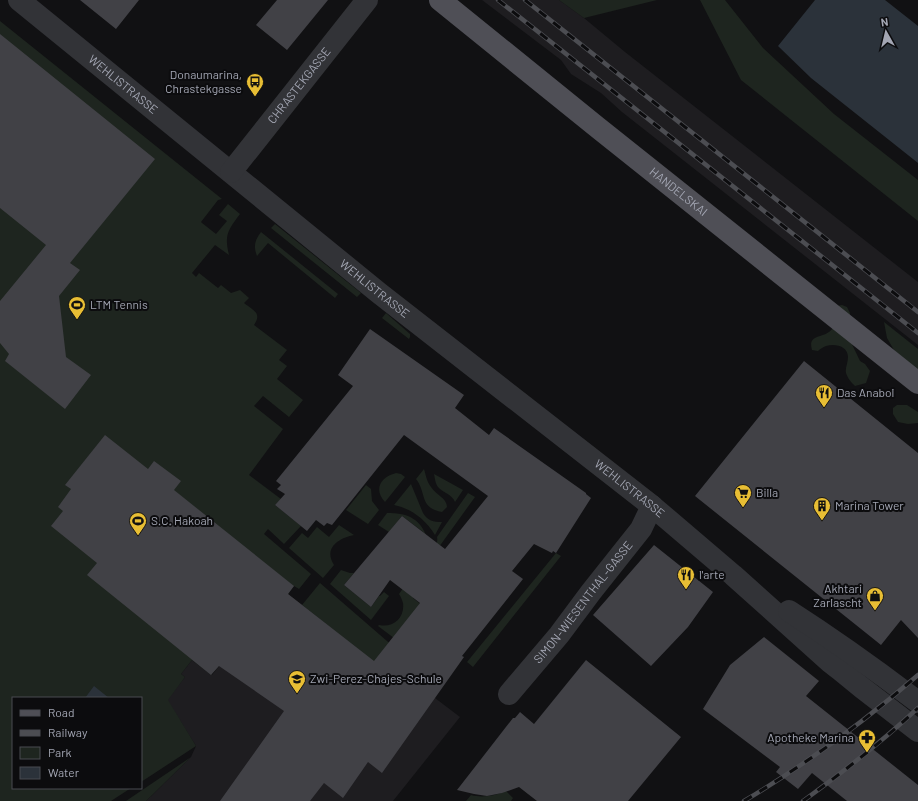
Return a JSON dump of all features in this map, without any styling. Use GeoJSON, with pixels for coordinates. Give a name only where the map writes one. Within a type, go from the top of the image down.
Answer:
{"type":"FeatureCollection","features":[{"type":"Feature","properties":{"kind":"main road","name":"HANDELSKAI"},"geometry":{"type":"LineString","coordinates":[[440,0],[918,383]]}},
{"type":"Feature","properties":{"kind":"street","name":"WEHLISTRASSE"},"geometry":{"type":"LineString","coordinates":[[19,0],[379,293],[652,506],[861,688],[918,731]]}},
{"type":"Feature","properties":{"kind":"street","name":"CHRASTEKGASSE"},"geometry":{"type":"LineString","coordinates":[[231,172],[367,0]]}},
{"type":"Feature","properties":{"kind":"street","name":"SIMON-WIESENTHAL-GASSE"},"geometry":{"type":"LineString","coordinates":[[509,694],[559,635],[641,529],[652,506]]}},
{"type":"Feature","properties":{"kind":"street","name":"WEHLISTRASSE"},"geometry":{"type":"LineString","coordinates":[[733,575],[816,628],[875,669],[918,702]]}},
{"type":"Feature","properties":{"kind":"shaded area"},"geometry":{"type":"Polygon","coordinates":[[[482,0],[559,0],[584,18],[625,52],[918,282],[918,345],[622,112],[601,93],[571,74],[561,60],[482,0]]]}},
{"type":"Feature","properties":{"kind":"shaded area","name":"Zwi-Perez-Chajes-Schule"},"geometry":{"type":"Polygon","coordinates":[[[288,594],[374,661],[408,691],[435,698],[460,717],[393,801],[146,801],[191,757],[196,746],[167,700],[185,677],[181,674],[192,660],[212,675],[237,643],[288,594]]]}},
{"type":"Feature","properties":{"kind":"green space"},"geometry":{"type":"Polygon","coordinates":[[[559,0],[657,0],[584,18],[559,0]]]}},
{"type":"Feature","properties":{"kind":"green space"},"geometry":{"type":"Polygon","coordinates":[[[700,0],[725,0],[763,48],[834,114],[918,180],[918,221],[741,80],[700,0]]]}},
{"type":"Feature","properties":{"kind":"green space"},"geometry":{"type":"Polygon","coordinates":[[[0,21],[222,199],[218,200],[201,222],[202,223],[216,234],[227,221],[219,215],[228,204],[240,214],[228,233],[227,242],[229,255],[215,245],[192,273],[196,277],[199,273],[218,288],[221,285],[231,293],[240,290],[249,298],[244,303],[256,312],[257,318],[254,325],[287,350],[279,360],[287,366],[277,379],[303,400],[289,417],[263,396],[254,406],[283,429],[249,475],[281,499],[275,505],[301,526],[284,544],[268,529],[264,534],[311,574],[299,589],[294,586],[288,594],[237,643],[211,675],[192,660],[181,674],[185,677],[168,700],[196,746],[142,781],[142,697],[12,697],[12,789],[129,789],[111,801],[0,801],[0,21]]]}},
{"type":"Feature","properties":{"kind":"green space"},"geometry":{"type":"Polygon","coordinates":[[[275,224],[361,293],[357,297],[271,228],[275,224]]]}},
{"type":"Feature","properties":{"kind":"green space"},"geometry":{"type":"Polygon","coordinates":[[[261,232],[338,294],[335,298],[268,243],[257,256],[255,243],[261,232]]]}},
{"type":"Feature","properties":{"kind":"green space"},"geometry":{"type":"Polygon","coordinates":[[[842,305],[847,307],[850,313],[848,336],[860,361],[865,364],[870,371],[866,383],[855,386],[846,373],[848,357],[846,350],[837,345],[830,345],[818,351],[812,350],[811,345],[814,339],[832,329],[835,321],[837,306],[842,305]]]}},
{"type":"Feature","properties":{"kind":"green space"},"geometry":{"type":"Polygon","coordinates":[[[386,313],[410,334],[409,339],[382,318],[386,313]]]}},
{"type":"Feature","properties":{"kind":"green space"},"geometry":{"type":"Polygon","coordinates":[[[884,322],[918,349],[918,371],[894,350],[887,338],[884,322]]]}},
{"type":"Feature","properties":{"kind":"green space"},"geometry":{"type":"Polygon","coordinates":[[[897,405],[907,405],[918,412],[918,423],[908,424],[898,422],[893,414],[893,408],[897,405]]]}},
{"type":"Feature","properties":{"kind":"green space"},"geometry":{"type":"Polygon","coordinates":[[[424,469],[433,490],[447,504],[447,507],[442,512],[430,507],[424,499],[416,479],[424,469]]]}},
{"type":"Feature","properties":{"kind":"green space"},"geometry":{"type":"Polygon","coordinates":[[[396,473],[405,477],[385,502],[381,497],[379,488],[380,484],[386,477],[396,473]]]}},
{"type":"Feature","properties":{"kind":"green space"},"geometry":{"type":"Polygon","coordinates":[[[434,474],[463,490],[455,502],[452,497],[438,487],[434,474]]]}},
{"type":"Feature","properties":{"kind":"green space"},"geometry":{"type":"Polygon","coordinates":[[[411,484],[425,516],[436,522],[442,522],[435,535],[427,524],[418,516],[407,509],[394,505],[411,484]]]}},
{"type":"Feature","properties":{"kind":"green space"},"geometry":{"type":"Polygon","coordinates":[[[366,485],[371,489],[372,501],[379,510],[368,524],[346,510],[366,485]]]}},
{"type":"Feature","properties":{"kind":"green space"},"geometry":{"type":"Polygon","coordinates":[[[468,493],[475,497],[426,565],[437,544],[437,537],[468,493]]]}},
{"type":"Feature","properties":{"kind":"green space"},"geometry":{"type":"Polygon","coordinates":[[[387,513],[406,515],[416,521],[424,530],[427,537],[422,531],[402,516],[389,532],[378,525],[387,513]]]}},
{"type":"Feature","properties":{"kind":"green space"},"geometry":{"type":"Polygon","coordinates":[[[339,525],[354,535],[338,541],[334,545],[330,554],[334,565],[323,578],[289,548],[302,533],[308,538],[317,527],[329,537],[339,525]]]}},
{"type":"Feature","properties":{"kind":"green space"},"geometry":{"type":"Polygon","coordinates":[[[556,553],[561,556],[473,667],[467,662],[556,553]]]}},
{"type":"Feature","properties":{"kind":"green space"},"geometry":{"type":"Polygon","coordinates":[[[341,570],[354,573],[344,585],[371,607],[384,592],[389,596],[371,620],[330,584],[341,570]]]}},
{"type":"Feature","properties":{"kind":"green space"},"geometry":{"type":"Polygon","coordinates":[[[415,571],[416,593],[413,598],[429,611],[423,660],[378,626],[389,625],[397,621],[400,617],[403,603],[399,594],[415,571]]]}},
{"type":"Feature","properties":{"kind":"green space"},"geometry":{"type":"Polygon","coordinates":[[[320,583],[417,667],[403,685],[302,605],[320,583]]]}},
{"type":"Feature","properties":{"kind":"green space"},"geometry":{"type":"Polygon","coordinates":[[[191,757],[146,801],[126,801],[191,757]]]}},
{"type":"Feature","properties":{"kind":"green space"},"geometry":{"type":"Polygon","coordinates":[[[506,791],[513,798],[511,801],[466,801],[471,795],[488,796],[506,791]]]}},
{"type":"Feature","properties":{"kind":"water"},"geometry":{"type":"Polygon","coordinates":[[[815,0],[885,0],[918,26],[918,163],[811,78],[778,46],[815,0]]]}},
{"type":"Feature","properties":{"kind":"water"},"geometry":{"type":"Polygon","coordinates":[[[94,686],[108,697],[86,697],[94,686]]]}},
{"type":"Feature","properties":{"kind":"building"},"geometry":{"type":"Polygon","coordinates":[[[80,0],[139,0],[116,29],[80,0]]]}},
{"type":"Feature","properties":{"kind":"building"},"geometry":{"type":"Polygon","coordinates":[[[277,0],[328,0],[287,50],[256,25],[277,0]]]}},
{"type":"Feature","properties":{"kind":"building"},"geometry":{"type":"Polygon","coordinates":[[[0,34],[155,159],[70,263],[80,270],[59,296],[66,357],[91,375],[65,409],[5,361],[9,354],[0,343],[0,301],[46,245],[0,208],[0,34]]]}},
{"type":"Feature","properties":{"kind":"building"},"geometry":{"type":"Polygon","coordinates":[[[370,329],[464,395],[455,408],[489,435],[494,428],[591,498],[556,553],[553,551],[552,553],[534,544],[512,571],[523,579],[462,656],[464,657],[382,773],[368,762],[343,798],[324,783],[310,801],[220,801],[284,711],[219,666],[211,675],[87,575],[97,563],[51,526],[63,511],[58,507],[71,489],[65,485],[105,435],[148,469],[154,461],[181,481],[174,490],[294,586],[288,594],[374,661],[420,603],[390,580],[371,607],[344,585],[402,516],[445,549],[488,496],[404,435],[332,525],[327,523],[324,526],[316,520],[307,531],[275,505],[285,494],[277,489],[281,485],[276,481],[353,386],[338,375],[370,329]]]}},
{"type":"Feature","properties":{"kind":"building","name":"Marina Tower"},"geometry":{"type":"Polygon","coordinates":[[[804,361],[918,453],[918,638],[901,620],[881,645],[695,496],[804,361]]]}},
{"type":"Feature","properties":{"kind":"building"},"geometry":{"type":"Polygon","coordinates":[[[654,545],[713,592],[688,627],[651,666],[593,615],[654,545]]]}},
{"type":"Feature","properties":{"kind":"building"},"geometry":{"type":"Polygon","coordinates":[[[764,637],[819,681],[806,696],[918,785],[918,801],[847,801],[812,773],[798,789],[776,772],[780,767],[703,709],[730,665],[764,637]]]}},
{"type":"Feature","properties":{"kind":"building"},"geometry":{"type":"Polygon","coordinates":[[[586,660],[681,737],[628,801],[537,801],[519,787],[487,796],[457,790],[513,718],[515,718],[520,712],[534,724],[586,660]]]}},
{"type":"Feature","properties":{"kind":"railway"},"geometry":{"type":"LineString","coordinates":[[498,0],[918,333]]}},
{"type":"Feature","properties":{"kind":"railway"},"geometry":{"type":"LineString","coordinates":[[525,0],[918,312]]}},
{"type":"Feature","properties":{"kind":"railway"},"geometry":{"type":"LineString","coordinates":[[744,801],[834,742],[856,726],[918,675]]}},
{"type":"Feature","properties":{"kind":"railway"},"geometry":{"type":"LineString","coordinates":[[803,801],[862,756],[918,708]]}},
{"type":"Feature","properties":{"kind":"place","name":"Donaumarina, Chrastekgasse"},"geometry":{"type":"Point","coordinates":[255,97]}},
{"type":"Feature","properties":{"kind":"place","name":"LTM Tennis"},"geometry":{"type":"Point","coordinates":[77,320]}},
{"type":"Feature","properties":{"kind":"place","name":"Das Anabol"},"geometry":{"type":"Point","coordinates":[824,408]}},
{"type":"Feature","properties":{"kind":"place","name":"Billa"},"geometry":{"type":"Point","coordinates":[743,508]}},
{"type":"Feature","properties":{"kind":"place","name":"Marina Tower"},"geometry":{"type":"Point","coordinates":[822,521]}},
{"type":"Feature","properties":{"kind":"place","name":"S.C. Hakoah"},"geometry":{"type":"Point","coordinates":[138,536]}},
{"type":"Feature","properties":{"kind":"place","name":"l'arte"},"geometry":{"type":"Point","coordinates":[686,590]}},
{"type":"Feature","properties":{"kind":"place","name":"Akhtari Zarlascht"},"geometry":{"type":"Point","coordinates":[875,611]}},
{"type":"Feature","properties":{"kind":"place","name":"Zwi-Perez-Chajes-Schule"},"geometry":{"type":"Point","coordinates":[297,694]}},
{"type":"Feature","properties":{"kind":"place","name":"Apotheke Marina"},"geometry":{"type":"Point","coordinates":[867,753]}}]}
